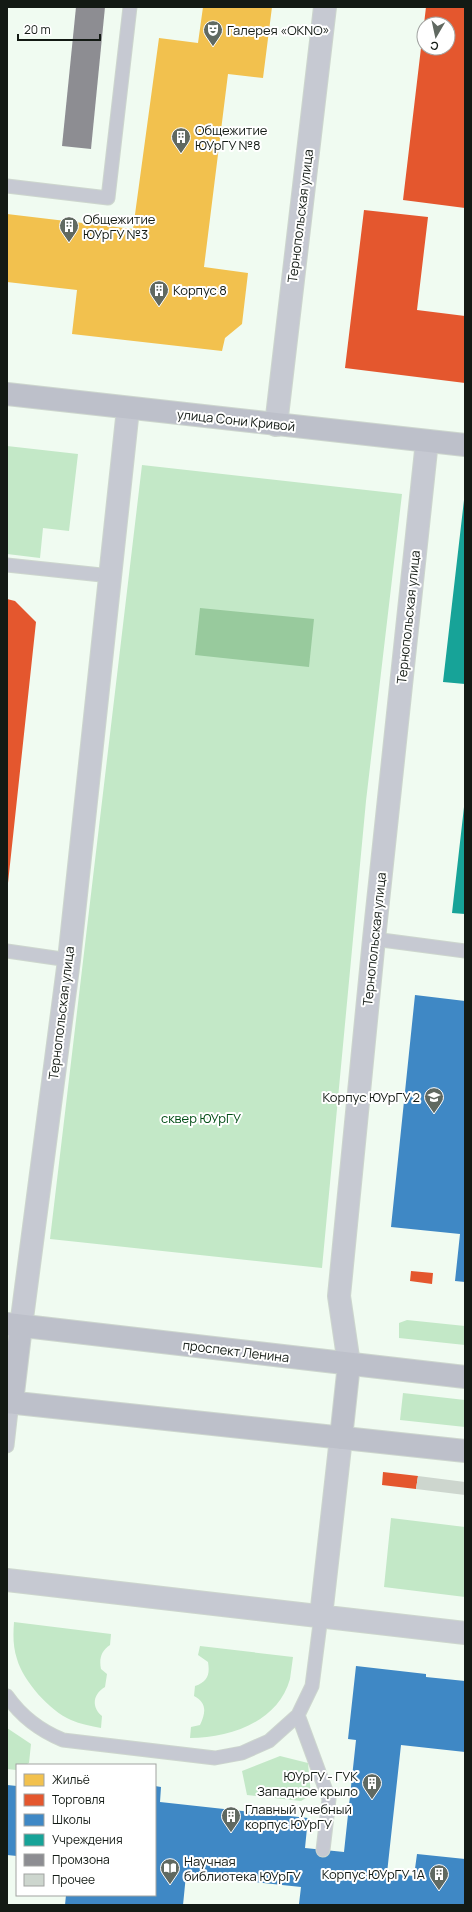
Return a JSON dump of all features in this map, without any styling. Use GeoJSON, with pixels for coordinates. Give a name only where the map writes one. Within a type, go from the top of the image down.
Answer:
{"type":"FeatureCollection","features":[{"type":"Feature","properties":{"kind":"main road","name":"улица Сони Кривой"},"geometry":{"type":"LineString","coordinates":[[7,394],[128,409],[465,445]]}},
{"type":"Feature","properties":{"kind":"main road","name":"проспект Ленина"},"geometry":{"type":"LineString","coordinates":[[14,1325],[465,1377]]}},
{"type":"Feature","properties":{"kind":"main road","name":"Тернопольская улица"},"geometry":{"type":"LineString","coordinates":[[10,1402],[14,1325]]}},
{"type":"Feature","properties":{"kind":"main road","name":"Тернопольская улица"},"geometry":{"type":"LineString","coordinates":[[341,1438],[349,1364]]}},
{"type":"Feature","properties":{"kind":"main road"},"geometry":{"type":"LineString","coordinates":[[10,1402],[465,1451]]}},
{"type":"Feature","properties":{"kind":"street","name":"Тернопольская улица"},"geometry":{"type":"LineString","coordinates":[[276,425],[325,7]]}},
{"type":"Feature","properties":{"kind":"street","name":"Тернопольская улица"},"geometry":{"type":"LineString","coordinates":[[14,1325],[68,960],[128,409]]}},
{"type":"Feature","properties":{"kind":"street","name":"Тернопольская улица"},"geometry":{"type":"LineString","coordinates":[[349,1364],[339,1296],[374,939],[427,441]]}},
{"type":"Feature","properties":{"kind":"street"},"geometry":{"type":"LineString","coordinates":[[321,1616],[341,1438]]}},
{"type":"Feature","properties":{"kind":"street"},"geometry":{"type":"LineString","coordinates":[[7,1580],[465,1633]]}},
{"type":"Feature","properties":{"kind":"lane"},"geometry":{"type":"LineString","coordinates":[[7,186],[108,198],[130,7]]}},
{"type":"Feature","properties":{"kind":"lane"},"geometry":{"type":"LineString","coordinates":[[7,565],[111,576]]}},
{"type":"Feature","properties":{"kind":"lane"},"geometry":{"type":"LineString","coordinates":[[374,939],[465,951]]}},
{"type":"Feature","properties":{"kind":"lane"},"geometry":{"type":"LineString","coordinates":[[7,951],[68,960]]}},
{"type":"Feature","properties":{"kind":"lane"},"geometry":{"type":"LineString","coordinates":[[7,1446],[10,1402]]}},
{"type":"Feature","properties":{"kind":"lane"},"geometry":{"type":"LineString","coordinates":[[7,1696],[32,1723],[47,1734],[63,1740],[215,1758],[242,1754],[269,1741],[298,1715],[312,1686],[321,1616]]}},
{"type":"Feature","properties":{"kind":"lane"},"geometry":{"type":"LineString","coordinates":[[298,1715],[328,1800],[324,1850]]}},
{"type":"Feature","properties":{"kind":"green space"},"geometry":{"type":"Polygon","coordinates":[[[7,446],[78,454],[69,531],[43,528],[40,558],[7,554],[7,446]]]}},
{"type":"Feature","properties":{"kind":"green space","name":"сквер ЮУрГУ"},"geometry":{"type":"Polygon","coordinates":[[[142,465],[402,494],[366,801],[322,1268],[50,1239],[142,465]]]}},
{"type":"Feature","properties":{"kind":"green space"},"geometry":{"type":"Polygon","coordinates":[[[407,1320],[465,1326],[465,1345],[399,1338],[399,1323],[407,1320]]]}},
{"type":"Feature","properties":{"kind":"green space"},"geometry":{"type":"Polygon","coordinates":[[[403,1393],[465,1400],[465,1427],[400,1420],[403,1393]]]}},
{"type":"Feature","properties":{"kind":"green space"},"geometry":{"type":"Polygon","coordinates":[[[391,1518],[465,1527],[465,1597],[384,1587],[391,1518]]]}},
{"type":"Feature","properties":{"kind":"green space"},"geometry":{"type":"Polygon","coordinates":[[[14,1622],[111,1634],[110,1645],[103,1653],[100,1662],[101,1669],[107,1674],[105,1687],[98,1693],[95,1701],[96,1709],[102,1716],[101,1728],[78,1723],[63,1716],[46,1703],[31,1686],[20,1668],[17,1659],[13,1632],[14,1622]]]}},
{"type":"Feature","properties":{"kind":"green space"},"geometry":{"type":"Polygon","coordinates":[[[200,1646],[293,1657],[290,1679],[284,1694],[264,1717],[250,1725],[221,1735],[190,1738],[191,1727],[200,1725],[204,1712],[203,1705],[194,1696],[195,1686],[205,1680],[209,1670],[208,1662],[198,1655],[200,1646]]]}},
{"type":"Feature","properties":{"kind":"green space"},"geometry":{"type":"Polygon","coordinates":[[[7,1728],[31,1744],[29,1763],[16,1764],[16,1770],[7,1769],[7,1728]]]}},
{"type":"Feature","properties":{"kind":"green space"},"geometry":{"type":"Polygon","coordinates":[[[280,1756],[308,1763],[311,1795],[301,1801],[247,1795],[242,1771],[280,1756]]]}},
{"type":"Feature","properties":{"kind":"shaded area"},"geometry":{"type":"Polygon","coordinates":[[[200,608],[314,619],[309,667],[195,655],[200,608]]]}},
{"type":"Feature","properties":{"kind":"building: Жильё"},"geometry":{"type":"Polygon","coordinates":[[[203,7],[272,7],[263,78],[228,74],[204,267],[248,273],[242,324],[225,338],[222,351],[72,334],[77,290],[7,282],[7,214],[133,229],[159,38],[198,43],[203,7]]]}},
{"type":"Feature","properties":{"kind":"building: Торговля"},"geometry":{"type":"Polygon","coordinates":[[[426,7],[465,7],[465,208],[403,200],[420,56],[456,56],[456,16],[425,16],[426,7]]]}},
{"type":"Feature","properties":{"kind":"building: Торговля"},"geometry":{"type":"Polygon","coordinates":[[[364,210],[428,217],[417,310],[465,316],[465,383],[345,368],[364,210]]]}},
{"type":"Feature","properties":{"kind":"building: Торговля"},"geometry":{"type":"Polygon","coordinates":[[[7,599],[15,601],[36,622],[8,883],[7,599]]]}},
{"type":"Feature","properties":{"kind":"building: Торговля"},"geometry":{"type":"Polygon","coordinates":[[[411,1271],[433,1273],[432,1284],[410,1281],[411,1271]]]}},
{"type":"Feature","properties":{"kind":"building: Торговля"},"geometry":{"type":"Polygon","coordinates":[[[383,1472],[418,1476],[416,1489],[382,1485],[383,1472]]]}},
{"type":"Feature","properties":{"kind":"building: Школы","name":"Корпус ЮУрГУ 2"},"geometry":{"type":"Polygon","coordinates":[[[415,995],[465,1001],[465,1282],[455,1281],[460,1234],[391,1227],[415,995]]]}},
{"type":"Feature","properties":{"kind":"building: Школы"},"geometry":{"type":"Polygon","coordinates":[[[356,1666],[426,1674],[426,1677],[465,1681],[465,1752],[401,1745],[387,1873],[414,1876],[417,1854],[465,1859],[465,1905],[299,1904],[301,1887],[186,1875],[183,1905],[65,1905],[66,1896],[156,1896],[156,1786],[161,1787],[160,1802],[308,1818],[305,1848],[344,1852],[356,1740],[348,1739],[356,1666]]]}},
{"type":"Feature","properties":{"kind":"building: Школы"},"geometry":{"type":"Polygon","coordinates":[[[7,1785],[16,1786],[16,1856],[7,1855],[7,1785]]]}},
{"type":"Feature","properties":{"kind":"building: Учреждения"},"geometry":{"type":"Polygon","coordinates":[[[465,500],[465,684],[443,682],[465,500]]]}},
{"type":"Feature","properties":{"kind":"building: Учреждения"},"geometry":{"type":"Polygon","coordinates":[[[465,807],[465,914],[452,913],[465,807]]]}},
{"type":"Feature","properties":{"kind":"building: Промзона"},"geometry":{"type":"Polygon","coordinates":[[[76,7],[105,7],[91,149],[62,146],[76,7]]]}},
{"type":"Feature","properties":{"kind":"building: Прочее"},"geometry":{"type":"Polygon","coordinates":[[[418,1476],[465,1482],[465,1495],[416,1489],[418,1476]]]}},
{"type":"Feature","properties":{"kind":"place","name":"Галерея «OKNO»"},"geometry":{"type":"Point","coordinates":[213,47]}},
{"type":"Feature","properties":{"kind":"place","name":"Общежитие ЮУрГУ №8"},"geometry":{"type":"Point","coordinates":[181,154]}},
{"type":"Feature","properties":{"kind":"place","name":"Общежитие ЮУрГУ №3"},"geometry":{"type":"Point","coordinates":[69,243]}},
{"type":"Feature","properties":{"kind":"place","name":"Корпус 8"},"geometry":{"type":"Point","coordinates":[159,307]}},
{"type":"Feature","properties":{"kind":"place","name":"Корпус ЮУрГУ 2"},"geometry":{"type":"Point","coordinates":[434,1114]}},
{"type":"Feature","properties":{"kind":"place","name":"ЮУрГУ - ГУК Западное крыло"},"geometry":{"type":"Point","coordinates":[372,1800]}},
{"type":"Feature","properties":{"kind":"place","name":"Главный учебный корпус ЮУрГУ"},"geometry":{"type":"Point","coordinates":[231,1833]}},
{"type":"Feature","properties":{"kind":"place","name":"Научная библиотека ЮУрГУ"},"geometry":{"type":"Point","coordinates":[170,1885]}},
{"type":"Feature","properties":{"kind":"place","name":"Корпус ЮУрГУ 1А"},"geometry":{"type":"Point","coordinates":[439,1891]}}]}
